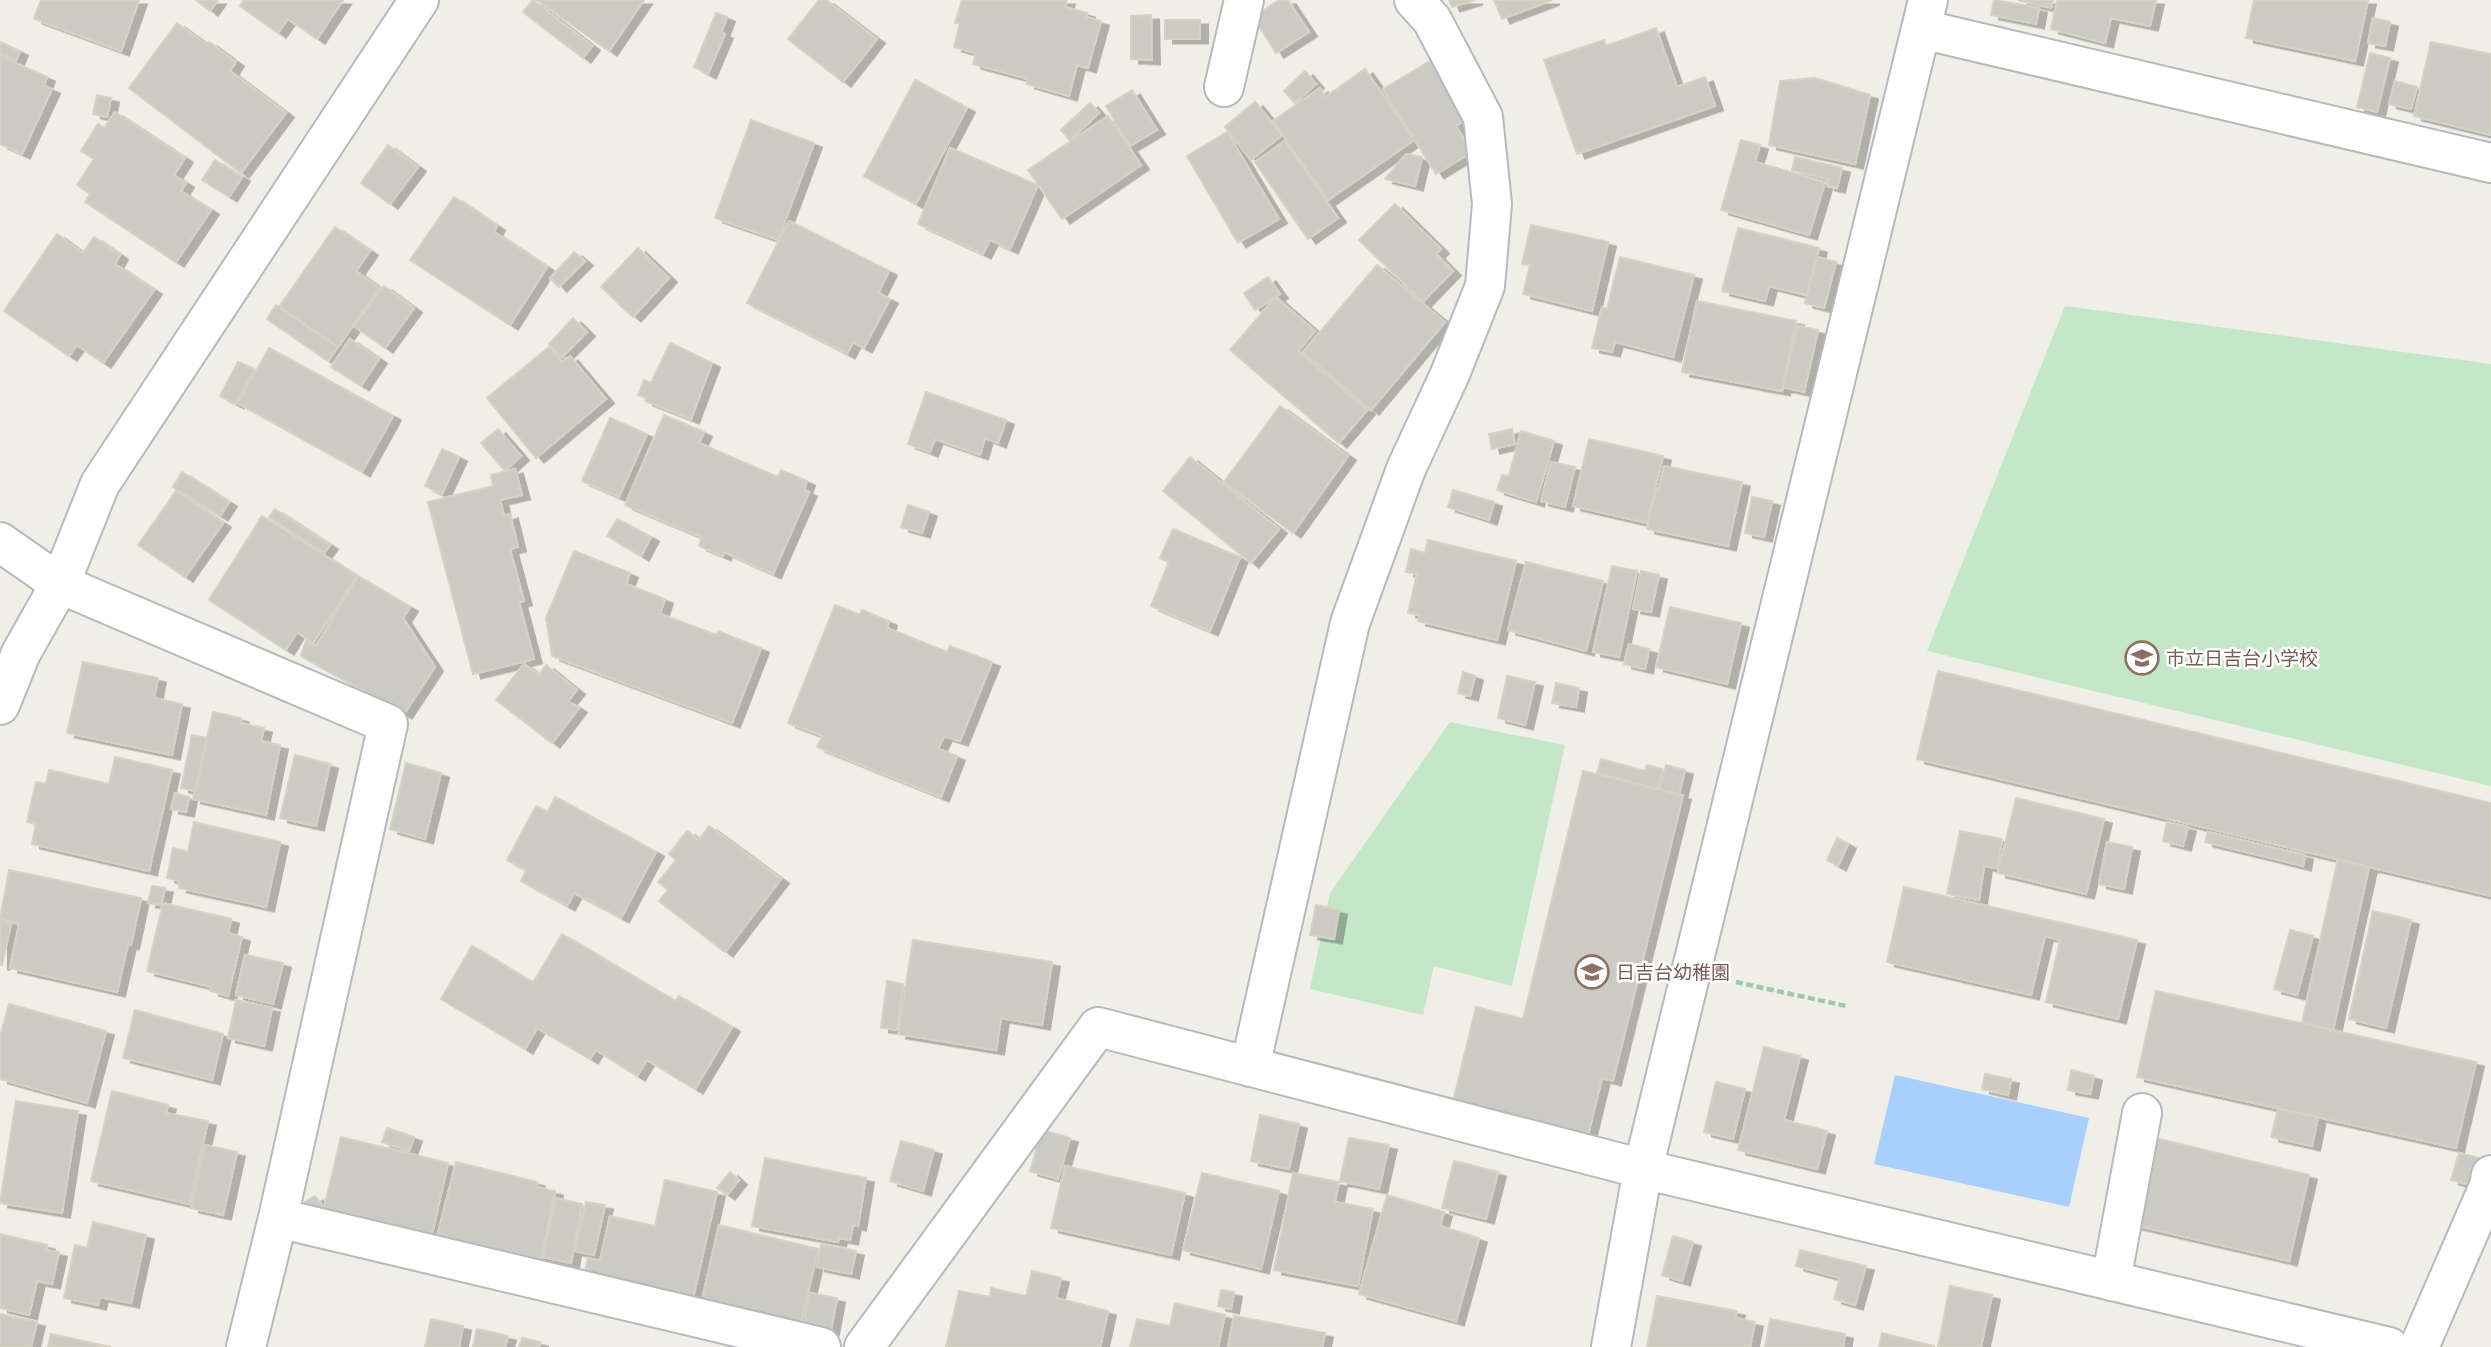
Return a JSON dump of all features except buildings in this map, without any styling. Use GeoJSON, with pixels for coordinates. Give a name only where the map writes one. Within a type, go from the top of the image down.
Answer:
{"type":"FeatureCollection","features":[{"type":"Feature","properties":{"kind":"street"},"geometry":{"type":"LineString","coordinates":[[0,705],[21,653],[60,584],[100,484],[419,0]]}},
{"type":"Feature","properties":{"kind":"street"},"geometry":{"type":"LineString","coordinates":[[1224,88],[1244,0]]}},
{"type":"Feature","properties":{"kind":"street"},"geometry":{"type":"LineString","coordinates":[[1250,1067],[1350,623],[1406,469],[1450,374],[1485,286],[1492,204],[1483,117],[1432,20],[1414,0]]}},
{"type":"Feature","properties":{"kind":"street"},"geometry":{"type":"LineString","coordinates":[[1611,1347],[1643,1169],[1924,14],[2491,163]]}},
{"type":"Feature","properties":{"kind":"street"},"geometry":{"type":"LineString","coordinates":[[0,542],[60,584],[388,724],[278,1218],[246,1347]]}},
{"type":"Feature","properties":{"kind":"street"},"geometry":{"type":"LineString","coordinates":[[864,1347],[1098,1027],[1643,1169],[2389,1347]]}},
{"type":"Feature","properties":{"kind":"street"},"geometry":{"type":"LineString","coordinates":[[2111,1281],[2141,1113]]}},
{"type":"Feature","properties":{"kind":"street"},"geometry":{"type":"LineString","coordinates":[[2419,1347],[2489,1186],[2491,1175]]}},
{"type":"Feature","properties":{"kind":"street"},"geometry":{"type":"LineString","coordinates":[[278,1218],[821,1347]]}},
{"type":"Feature","properties":{"kind":"path"},"geometry":{"type":"LineString","coordinates":[[1691,973],[1846,1006]]}},
{"type":"Feature","properties":{"kind":"green space"},"geometry":{"type":"Polygon","coordinates":[[[2065,306],[2491,364],[2491,786],[1927,651],[2065,306]]]}},
{"type":"Feature","properties":{"kind":"green space"},"geometry":{"type":"Polygon","coordinates":[[[1450,722],[1565,745],[1512,986],[1434,966],[1423,1015],[1310,989],[1330,893],[1450,722]]]}},
{"type":"Feature","properties":{"kind":"water"},"geometry":{"type":"Polygon","coordinates":[[[1895,1075],[2089,1118],[2069,1207],[1874,1164],[1895,1075]]]}},
{"type":"Feature","properties":{"kind":"place","name":"市立日吉台小学校"},"geometry":{"type":"Point","coordinates":[2142,658]}},
{"type":"Feature","properties":{"kind":"place","name":"日吉台幼稚園"},"geometry":{"type":"Point","coordinates":[1592,972]}}]}
